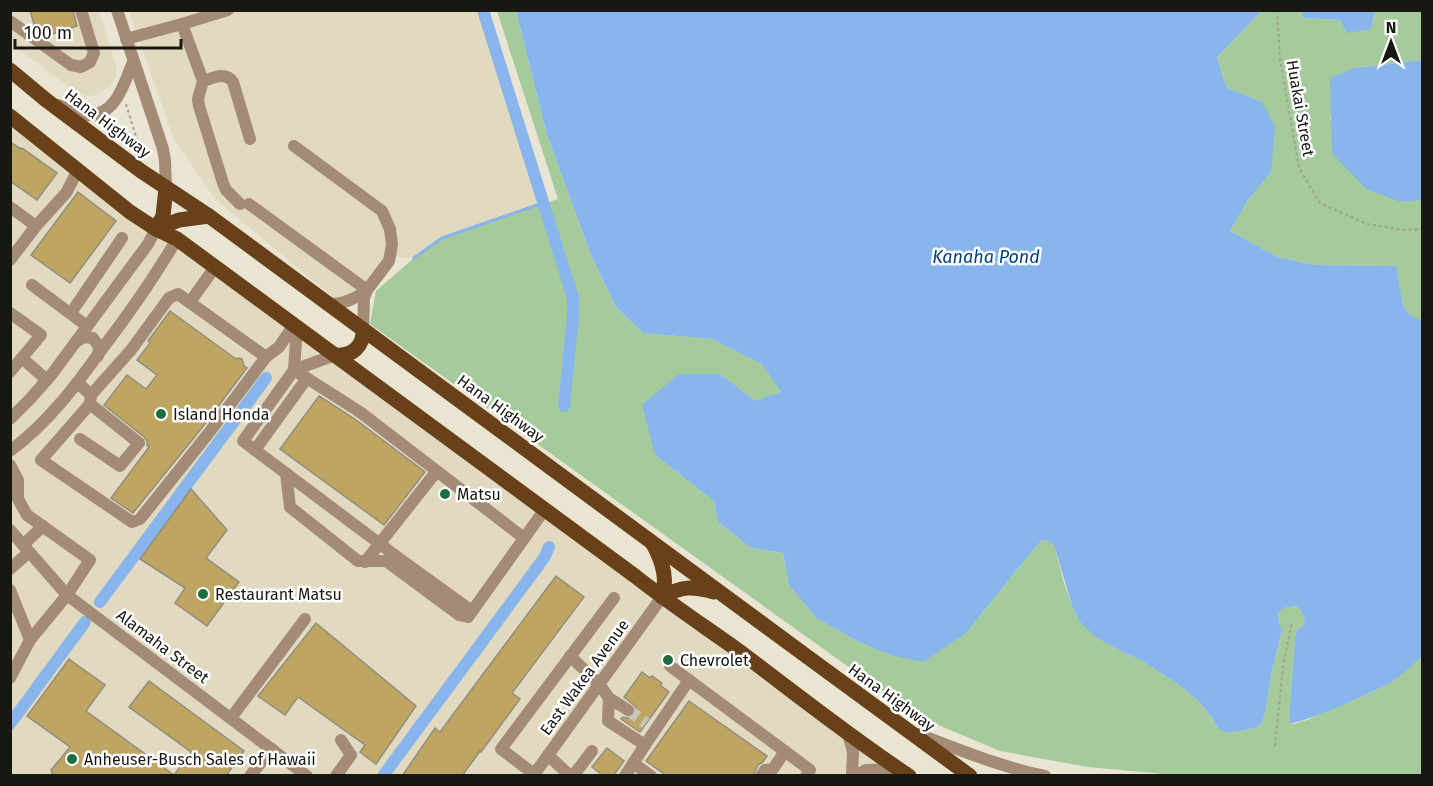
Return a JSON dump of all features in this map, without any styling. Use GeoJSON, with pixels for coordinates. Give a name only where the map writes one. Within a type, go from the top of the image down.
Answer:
{"type":"FeatureCollection","features":[{"type":"Feature","properties":{"kind":"main road","name":"Hana Highway"},"geometry":{"type":"LineString","coordinates":[[13,74],[970,776]]}},
{"type":"Feature","properties":{"kind":"main road"},"geometry":{"type":"LineString","coordinates":[[10,116],[130,212],[156,230],[177,239],[662,597],[736,649],[871,751],[904,772]]}},
{"type":"Feature","properties":{"kind":"main road"},"geometry":{"type":"LineString","coordinates":[[166,188],[178,210],[177,239]]}},
{"type":"Feature","properties":{"kind":"main road"},"geometry":{"type":"LineString","coordinates":[[156,230],[163,216],[166,188]]}},
{"type":"Feature","properties":{"kind":"main road"},"geometry":{"type":"LineString","coordinates":[[156,230],[179,220],[209,216]]}},
{"type":"Feature","properties":{"kind":"main road"},"geometry":{"type":"LineString","coordinates":[[335,355],[346,355],[355,350],[362,339],[363,329]]}},
{"type":"Feature","properties":{"kind":"main road"},"geometry":{"type":"LineString","coordinates":[[651,542],[659,557],[663,573],[662,597]]}},
{"type":"Feature","properties":{"kind":"main road"},"geometry":{"type":"LineString","coordinates":[[662,597],[676,589],[686,588],[706,590],[725,596]]}},
{"type":"Feature","properties":{"kind":"street"},"geometry":{"type":"LineString","coordinates":[[10,21],[71,65],[81,67],[90,62],[94,53],[81,10]]}},
{"type":"Feature","properties":{"kind":"street"},"geometry":{"type":"LineString","coordinates":[[117,10],[163,149],[166,188]]}},
{"type":"Feature","properties":{"kind":"street"},"geometry":{"type":"LineString","coordinates":[[126,39],[228,10]]}},
{"type":"Feature","properties":{"kind":"street"},"geometry":{"type":"LineString","coordinates":[[182,24],[202,81],[198,99],[226,190],[367,290]]}},
{"type":"Feature","properties":{"kind":"street"},"geometry":{"type":"LineString","coordinates":[[46,100],[82,115],[99,113],[110,107],[118,98],[133,62]]}},
{"type":"Feature","properties":{"kind":"street"},"geometry":{"type":"LineString","coordinates":[[202,81],[224,75],[229,77],[233,82],[250,139]]}},
{"type":"Feature","properties":{"kind":"street"},"geometry":{"type":"LineString","coordinates":[[294,146],[382,211],[390,229],[392,245],[389,261],[367,290],[362,308],[363,329]]}},
{"type":"Feature","properties":{"kind":"street"},"geometry":{"type":"LineString","coordinates":[[10,260],[36,226],[66,193],[78,170]]}},
{"type":"Feature","properties":{"kind":"street"},"geometry":{"type":"LineString","coordinates":[[10,207],[36,226]]}},
{"type":"Feature","properties":{"kind":"street"},"geometry":{"type":"LineString","coordinates":[[10,419],[47,380],[156,230]]}},
{"type":"Feature","properties":{"kind":"street"},"geometry":{"type":"LineString","coordinates":[[70,314],[122,238]]}},
{"type":"Feature","properties":{"kind":"street"},"geometry":{"type":"LineString","coordinates":[[10,450],[49,417],[78,382],[147,289],[177,239]]}},
{"type":"Feature","properties":{"kind":"street"},"geometry":{"type":"LineString","coordinates":[[190,302],[215,267]]}},
{"type":"Feature","properties":{"kind":"street"},"geometry":{"type":"LineString","coordinates":[[32,285],[87,326]]}},
{"type":"Feature","properties":{"kind":"street"},"geometry":{"type":"LineString","coordinates":[[328,304],[347,302],[367,290]]}},
{"type":"Feature","properties":{"kind":"street"},"geometry":{"type":"LineString","coordinates":[[266,357],[178,294],[169,298],[131,350],[41,460],[132,522],[140,519],[266,357],[279,346],[295,326]]}},
{"type":"Feature","properties":{"kind":"street"},"geometry":{"type":"LineString","coordinates":[[10,313],[41,335],[10,372]]}},
{"type":"Feature","properties":{"kind":"street"},"geometry":{"type":"LineString","coordinates":[[294,370],[295,326]]}},
{"type":"Feature","properties":{"kind":"street"},"geometry":{"type":"LineString","coordinates":[[76,342],[82,337],[93,338],[99,346],[98,356]]}},
{"type":"Feature","properties":{"kind":"street"},"geometry":{"type":"LineString","coordinates":[[335,355],[294,370],[243,441],[472,611]]}},
{"type":"Feature","properties":{"kind":"street"},"geometry":{"type":"LineString","coordinates":[[23,359],[47,380]]}},
{"type":"Feature","properties":{"kind":"street"},"geometry":{"type":"LineString","coordinates":[[294,370],[360,412],[524,538]]}},
{"type":"Feature","properties":{"kind":"street"},"geometry":{"type":"LineString","coordinates":[[255,450],[307,378]]}},
{"type":"Feature","properties":{"kind":"street"},"geometry":{"type":"LineString","coordinates":[[78,382],[91,399],[139,442],[120,466],[80,439]]}},
{"type":"Feature","properties":{"kind":"street"},"geometry":{"type":"LineString","coordinates":[[10,465],[18,480],[18,498],[27,515],[90,560],[67,595],[30,640],[11,676]]}},
{"type":"Feature","properties":{"kind":"street"},"geometry":{"type":"LineString","coordinates":[[366,562],[436,472]]}},
{"type":"Feature","properties":{"kind":"street"},"geometry":{"type":"LineString","coordinates":[[286,473],[290,507],[358,561],[386,561],[459,615],[468,617],[544,509]]}},
{"type":"Feature","properties":{"kind":"street"},"geometry":{"type":"LineString","coordinates":[[10,569],[24,547],[43,526]]}},
{"type":"Feature","properties":{"kind":"street","name":"Alamaha Street"},"geometry":{"type":"LineString","coordinates":[[10,530],[67,595],[307,776]]}},
{"type":"Feature","properties":{"kind":"street"},"geometry":{"type":"LineString","coordinates":[[10,590],[30,640]]}},
{"type":"Feature","properties":{"kind":"street","name":"East Wakea Avenue"},"geometry":{"type":"LineString","coordinates":[[533,775],[662,597]]}},
{"type":"Feature","properties":{"kind":"street"},"geometry":{"type":"LineString","coordinates":[[533,775],[501,748],[614,598]]}},
{"type":"Feature","properties":{"kind":"street"},"geometry":{"type":"LineString","coordinates":[[231,718],[305,619]]}},
{"type":"Feature","properties":{"kind":"street"},"geometry":{"type":"LineString","coordinates":[[570,656],[599,684],[609,698],[627,710]]}},
{"type":"Feature","properties":{"kind":"street"},"geometry":{"type":"LineString","coordinates":[[670,666],[810,770],[807,776]]}},
{"type":"Feature","properties":{"kind":"street"},"geometry":{"type":"LineString","coordinates":[[625,776],[645,745],[651,727],[689,680]]}},
{"type":"Feature","properties":{"kind":"street"},"geometry":{"type":"LineString","coordinates":[[609,698],[608,721],[645,745]]}},
{"type":"Feature","properties":{"kind":"street"},"geometry":{"type":"LineString","coordinates":[[906,729],[986,760],[1045,776]]}},
{"type":"Feature","properties":{"kind":"street"},"geometry":{"type":"LineString","coordinates":[[848,733],[853,752],[854,776],[866,770],[904,772]]}},
{"type":"Feature","properties":{"kind":"street"},"geometry":{"type":"LineString","coordinates":[[336,776],[351,755],[340,740]]}},
{"type":"Feature","properties":{"kind":"street"},"geometry":{"type":"LineString","coordinates":[[250,776],[272,749]]}},
{"type":"Feature","properties":{"kind":"street"},"geometry":{"type":"LineString","coordinates":[[548,755],[572,776],[592,751]]}},
{"type":"Feature","properties":{"kind":"street"},"geometry":{"type":"LineString","coordinates":[[769,773],[784,751]]}},
{"type":"Feature","properties":{"kind":"street"},"geometry":{"type":"LineString","coordinates":[[633,763],[651,776]]}},
{"type":"Feature","properties":{"kind":"path","name":"Huakai Street"},"geometry":{"type":"LineString","coordinates":[[1277,10],[1280,59],[1299,168],[1320,203],[1367,225],[1403,230],[1422,229]]}},
{"type":"Feature","properties":{"kind":"path"},"geometry":{"type":"LineString","coordinates":[[123,99],[143,158]]}},
{"type":"Feature","properties":{"kind":"path"},"geometry":{"type":"LineString","coordinates":[[1275,747],[1283,666],[1292,621]]}},
{"type":"Feature","properties":{"kind":"shaded area"},"geometry":{"type":"Polygon","coordinates":[[[11,11],[99,11],[117,69],[110,86],[97,95],[87,96],[78,93],[11,44],[11,11]]]}},
{"type":"Feature","properties":{"kind":"shaded area"},"geometry":{"type":"Polygon","coordinates":[[[129,11],[483,11],[543,203],[442,238],[414,258],[391,257],[352,295],[333,297],[215,199],[174,139],[129,11]]]}},
{"type":"Feature","properties":{"kind":"shaded area"},"geometry":{"type":"Polygon","coordinates":[[[10,116],[909,775],[11,775],[10,116]]]}},
{"type":"Feature","properties":{"kind":"green space"},"geometry":{"type":"Polygon","coordinates":[[[497,11],[516,11],[547,135],[591,255],[616,307],[644,333],[712,339],[763,364],[781,392],[755,402],[720,374],[655,455],[714,501],[718,522],[751,548],[783,553],[789,585],[816,618],[859,642],[891,655],[966,633],[1038,544],[1043,540],[1050,541],[1055,548],[1064,583],[1079,620],[1113,647],[1144,662],[1182,687],[1199,701],[1217,727],[1230,733],[1255,728],[1261,724],[1264,717],[1282,630],[1278,612],[1283,608],[1296,606],[1302,612],[1304,620],[1304,626],[1297,630],[1295,638],[1289,718],[1291,723],[1307,720],[1370,693],[1391,682],[1422,656],[1422,775],[1185,776],[1088,767],[1000,751],[917,716],[370,324],[376,291],[414,258],[442,238],[558,199],[497,11]]]}},
{"type":"Feature","properties":{"kind":"green space"},"geometry":{"type":"Polygon","coordinates":[[[1262,11],[1301,11],[1303,18],[1340,20],[1371,29],[1375,11],[1422,11],[1422,60],[1355,68],[1330,118],[1401,202],[1422,200],[1422,320],[1411,316],[1403,305],[1395,266],[1314,265],[1278,257],[1230,231],[1248,200],[1271,172],[1262,102],[1226,87],[1217,57],[1262,11]]]}},
{"type":"Feature","properties":{"kind":"water"},"geometry":{"type":"Polygon","coordinates":[[[1301,10],[1375,11],[1371,29],[1347,33],[1340,20],[1303,18],[1301,10]]]}},
{"type":"Feature","properties":{"kind":"water","name":"Kanaha Pond"},"geometry":{"type":"Polygon","coordinates":[[[516,11],[1262,11],[1217,57],[1226,87],[1262,102],[1275,126],[1271,172],[1248,200],[1230,231],[1278,257],[1314,265],[1396,266],[1403,305],[1411,316],[1422,320],[1422,656],[1390,683],[1324,713],[1290,723],[1295,638],[1297,630],[1304,626],[1304,620],[1302,612],[1296,606],[1284,608],[1278,612],[1282,630],[1261,724],[1255,728],[1224,732],[1217,727],[1199,701],[1182,687],[1144,662],[1096,637],[1085,627],[1072,606],[1055,548],[1050,541],[1043,540],[966,633],[923,662],[891,655],[859,642],[816,618],[789,585],[783,553],[751,548],[718,522],[714,501],[655,455],[642,405],[679,374],[720,374],[755,401],[781,392],[762,364],[712,339],[643,333],[616,307],[591,255],[547,135],[516,11]]]}},
{"type":"Feature","properties":{"kind":"water"},"geometry":{"type":"Polygon","coordinates":[[[1422,60],[1422,200],[1401,202],[1366,189],[1332,153],[1330,78],[1355,68],[1422,60]]]}},
{"type":"Feature","properties":{"kind":"building"},"geometry":{"type":"Polygon","coordinates":[[[30,10],[73,10],[77,26],[46,36],[42,26],[35,28],[30,10]]]}},
{"type":"Feature","properties":{"kind":"building"},"geometry":{"type":"Polygon","coordinates":[[[10,142],[57,173],[37,200],[10,181],[10,142]]]}},
{"type":"Feature","properties":{"kind":"building"},"geometry":{"type":"Polygon","coordinates":[[[78,192],[116,221],[70,283],[31,255],[78,192]]]}},
{"type":"Feature","properties":{"kind":"building","name":"Island Honda"},"geometry":{"type":"Polygon","coordinates":[[[170,311],[236,359],[242,359],[247,368],[133,513],[111,498],[149,447],[144,437],[104,405],[127,375],[146,389],[157,375],[137,360],[170,311]]]}},
{"type":"Feature","properties":{"kind":"building"},"geometry":{"type":"Polygon","coordinates":[[[319,396],[355,419],[425,472],[384,525],[280,449],[319,396]]]}},
{"type":"Feature","properties":{"kind":"building"},"geometry":{"type":"Polygon","coordinates":[[[191,489],[227,530],[206,558],[239,582],[207,626],[175,603],[185,588],[140,559],[191,489]]]}},
{"type":"Feature","properties":{"kind":"building"},"geometry":{"type":"Polygon","coordinates":[[[556,576],[584,597],[512,693],[520,699],[481,752],[462,776],[402,776],[435,728],[440,732],[556,576]]]}},
{"type":"Feature","properties":{"kind":"building"},"geometry":{"type":"Polygon","coordinates":[[[316,623],[416,706],[376,764],[360,752],[365,745],[298,697],[285,715],[258,696],[316,623]]]}},
{"type":"Feature","properties":{"kind":"building"},"geometry":{"type":"Polygon","coordinates":[[[69,659],[105,685],[86,711],[174,775],[191,752],[129,707],[149,681],[244,751],[226,776],[53,776],[51,770],[70,747],[27,716],[69,659]]]}},
{"type":"Feature","properties":{"kind":"building"},"geometry":{"type":"Polygon","coordinates":[[[642,672],[662,683],[660,685],[669,692],[640,732],[621,719],[631,718],[635,714],[635,706],[624,697],[642,672]]]}},
{"type":"Feature","properties":{"kind":"building"},"geometry":{"type":"Polygon","coordinates":[[[689,701],[767,756],[758,765],[753,776],[667,776],[646,761],[689,701]]]}},
{"type":"Feature","properties":{"kind":"building"},"geometry":{"type":"Polygon","coordinates":[[[607,748],[624,761],[613,776],[603,776],[592,767],[607,748]]]}},
{"type":"Feature","properties":{"kind":"waterway"},"geometry":{"type":"LineString","coordinates":[[483,10],[573,298],[564,406]]}},
{"type":"Feature","properties":{"kind":"waterway"},"geometry":{"type":"LineString","coordinates":[[414,258],[442,238],[543,203]]}},
{"type":"Feature","properties":{"kind":"waterway"},"geometry":{"type":"LineString","coordinates":[[100,602],[266,378]]}},
{"type":"Feature","properties":{"kind":"waterway"},"geometry":{"type":"LineString","coordinates":[[383,776],[544,558],[549,547]]}},
{"type":"Feature","properties":{"kind":"waterway"},"geometry":{"type":"LineString","coordinates":[[10,724],[85,622]]}},
{"type":"Feature","properties":{"kind":"tunnel"},"geometry":{"type":"LineString","coordinates":[[628,710],[646,723]]}},
{"type":"Feature","properties":{"kind":"place","name":"Island Honda"},"geometry":{"type":"Point","coordinates":[161,414]}},
{"type":"Feature","properties":{"kind":"place","name":"Matsu"},"geometry":{"type":"Point","coordinates":[445,494]}},
{"type":"Feature","properties":{"kind":"place","name":"Restaurant Matsu"},"geometry":{"type":"Point","coordinates":[203,594]}},
{"type":"Feature","properties":{"kind":"place","name":"Chevrolet"},"geometry":{"type":"Point","coordinates":[668,660]}},
{"type":"Feature","properties":{"kind":"place","name":"Anheuser-Busch Sales of Hawaii"},"geometry":{"type":"Point","coordinates":[72,759]}}]}
